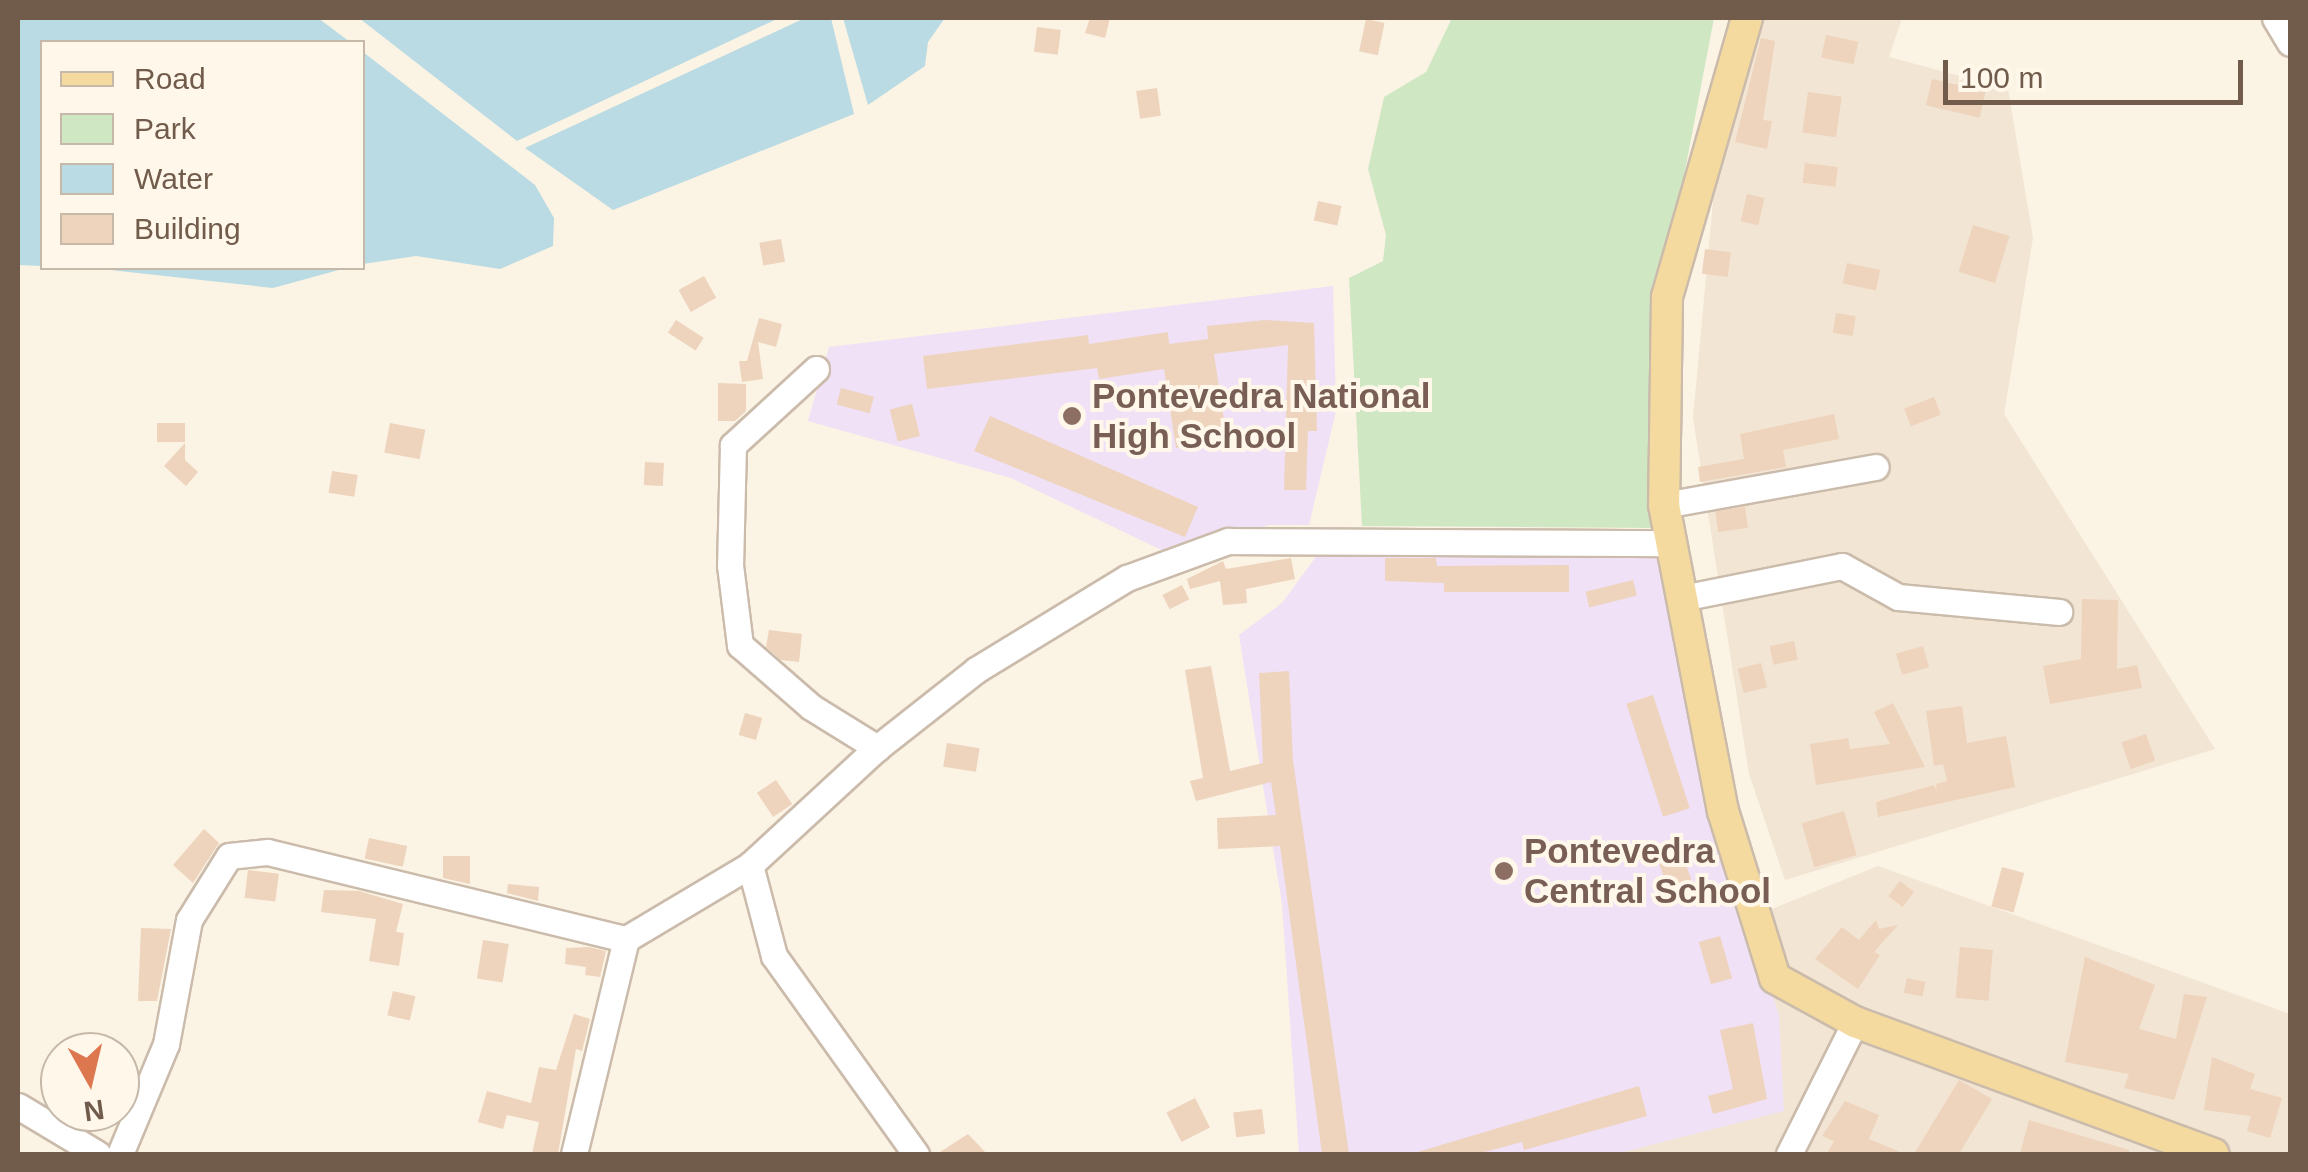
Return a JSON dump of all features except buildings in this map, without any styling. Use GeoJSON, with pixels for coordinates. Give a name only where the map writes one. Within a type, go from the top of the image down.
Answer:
{"type":"FeatureCollection","features":[{"type":"Feature","properties":{"kind":"main road"},"geometry":{"type":"LineString","coordinates":[[1747,18],[1667,297],[1664,505],[1668,544],[1723,811],[1775,978],[1856,1022],[2214,1154]]}},
{"type":"Feature","properties":{"kind":"street"},"geometry":{"type":"LineString","coordinates":[[2275,18],[2290,43]]}},
{"type":"Feature","properties":{"kind":"street"},"geometry":{"type":"LineString","coordinates":[[816,369],[733,445],[730,566],[740,645],[811,707],[877,748]]}},
{"type":"Feature","properties":{"kind":"street"},"geometry":{"type":"LineString","coordinates":[[1664,505],[1876,467]]}},
{"type":"Feature","properties":{"kind":"street"},"geometry":{"type":"LineString","coordinates":[[120,1154],[166,1044],[189,920],[229,856],[268,852],[626,939],[750,865],[877,748],[976,670],[1127,578],[1228,541],[1668,544]]}},
{"type":"Feature","properties":{"kind":"street"},"geometry":{"type":"LineString","coordinates":[[1682,598],[1842,566],[1898,597],[2058,612]]}},
{"type":"Feature","properties":{"kind":"street"},"geometry":{"type":"LineString","coordinates":[[750,865],[774,956],[916,1154]]}},
{"type":"Feature","properties":{"kind":"street"},"geometry":{"type":"LineString","coordinates":[[574,1154],[626,939]]}},
{"type":"Feature","properties":{"kind":"street"},"geometry":{"type":"LineString","coordinates":[[1789,1154],[1856,1022]]}},
{"type":"Feature","properties":{"kind":"street"},"geometry":{"type":"LineString","coordinates":[[18,1106],[98,1154]]}},
{"type":"Feature","properties":{"kind":"shaded area"},"geometry":{"type":"Polygon","coordinates":[[[1730,18],[1902,18],[1889,57],[2008,89],[2033,238],[2004,414],[2215,749],[1785,880],[1749,774],[1693,418],[1730,18]]]}},
{"type":"Feature","properties":{"kind":"shaded area","name":"Pontevedra National High School"},"geometry":{"type":"Polygon","coordinates":[[[1333,286],[1336,411],[1309,525],[1269,525],[1170,554],[1011,478],[808,421],[829,347],[1333,286]]]}},
{"type":"Feature","properties":{"kind":"shaded area","name":"Pontevedra Central School"},"geometry":{"type":"Polygon","coordinates":[[[1318,554],[1664,557],[1721,838],[1779,1015],[1784,1111],[1616,1154],[1299,1154],[1282,904],[1239,635],[1282,603],[1318,554]]]}},
{"type":"Feature","properties":{"kind":"shaded area"},"geometry":{"type":"Polygon","coordinates":[[[1878,866],[2290,1014],[2290,1154],[1429,1154],[1584,985],[1878,866]]]}},
{"type":"Feature","properties":{"kind":"green space"},"geometry":{"type":"Polygon","coordinates":[[[1452,18],[1714,18],[1683,181],[1653,293],[1656,528],[1362,526],[1349,278],[1383,261],[1386,235],[1368,169],[1384,97],[1426,72],[1452,18]]]}},
{"type":"Feature","properties":{"kind":"water"},"geometry":{"type":"Polygon","coordinates":[[[18,18],[318,18],[347,40],[40,40],[40,266],[18,265],[18,18]]]}},
{"type":"Feature","properties":{"kind":"water"},"geometry":{"type":"Polygon","coordinates":[[[359,18],[779,18],[517,141],[359,18]]]}},
{"type":"Feature","properties":{"kind":"water"},"geometry":{"type":"Polygon","coordinates":[[[805,18],[831,18],[854,114],[613,210],[525,148],[805,18]]]}},
{"type":"Feature","properties":{"kind":"water"},"geometry":{"type":"Polygon","coordinates":[[[843,18],[945,18],[928,42],[925,66],[868,105],[843,18]]]}},
{"type":"Feature","properties":{"kind":"water"},"geometry":{"type":"Polygon","coordinates":[[[365,54],[535,185],[554,218],[553,246],[500,269],[416,256],[365,264],[365,54]]]}},
{"type":"Feature","properties":{"kind":"water"},"geometry":{"type":"Polygon","coordinates":[[[110,270],[339,270],[273,288],[110,270]]]}},
{"type":"Feature","properties":{"kind":"place","name":"Pontevedra National High School"},"geometry":{"type":"Point","coordinates":[1072,416]}},
{"type":"Feature","properties":{"kind":"place","name":"Pontevedra Central School"},"geometry":{"type":"Point","coordinates":[1504,871]}}]}
